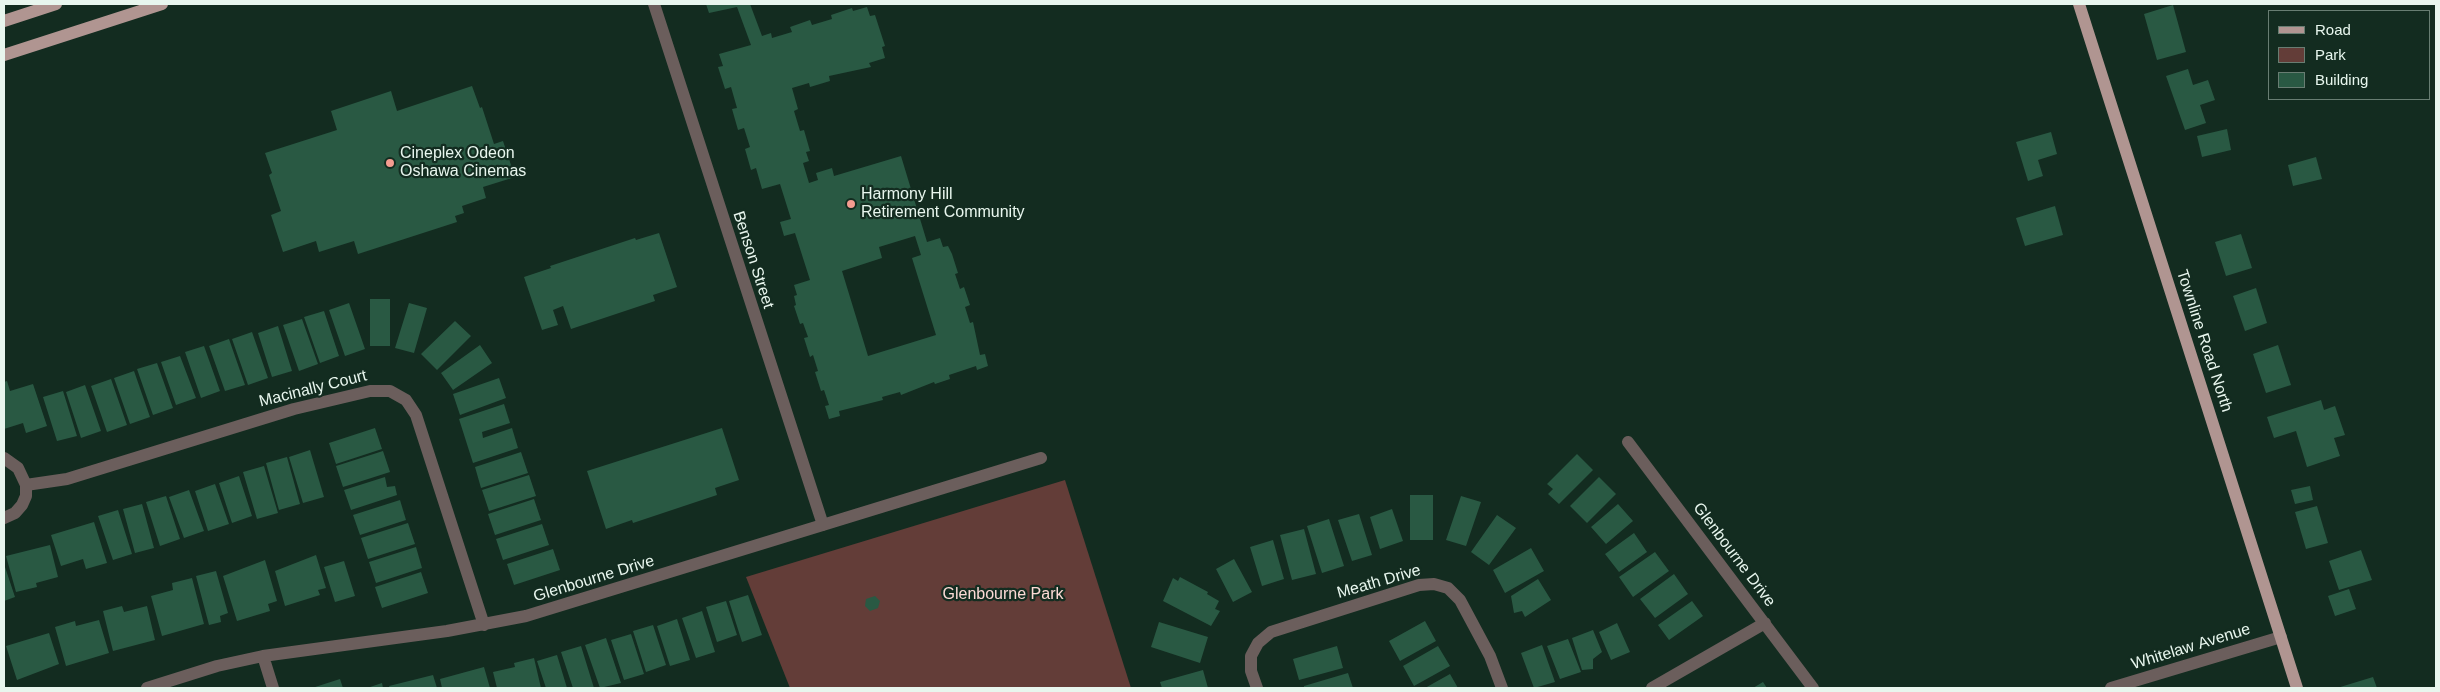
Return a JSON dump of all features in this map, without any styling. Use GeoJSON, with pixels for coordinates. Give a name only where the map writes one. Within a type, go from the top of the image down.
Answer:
{"type":"FeatureCollection","features":[{"type":"Feature","properties":{"kind":"main road"},"geometry":{"type":"LineString","coordinates":[[4,21],[56,4]]}},
{"type":"Feature","properties":{"kind":"main road"},"geometry":{"type":"LineString","coordinates":[[4,55],[162,4]]}},
{"type":"Feature","properties":{"kind":"main road","name":"Townline Road North"},"geometry":{"type":"LineString","coordinates":[[2079,4],[2297,688]]}},
{"type":"Feature","properties":{"kind":"street","name":"Benson Street"},"geometry":{"type":"LineString","coordinates":[[654,4],[823,525]]}},
{"type":"Feature","properties":{"kind":"street","name":"Macinally Court"},"geometry":{"type":"LineString","coordinates":[[26,485],[67,480],[294,409],[370,391],[390,391],[406,400],[416,415],[484,625]]}},
{"type":"Feature","properties":{"kind":"street","name":"Glenbourne Drive"},"geometry":{"type":"LineString","coordinates":[[1628,442],[1813,688]]}},
{"type":"Feature","properties":{"kind":"street"},"geometry":{"type":"LineString","coordinates":[[4,458],[18,468],[26,485],[26,496],[22,505],[15,513],[4,518]]}},
{"type":"Feature","properties":{"kind":"street","name":"Glenbourne Drive"},"geometry":{"type":"LineString","coordinates":[[147,688],[217,666],[263,656],[484,625],[564,605],[1041,458]]}},
{"type":"Feature","properties":{"kind":"street","name":"Meath Drive"},"geometry":{"type":"LineString","coordinates":[[1257,688],[1251,671],[1251,656],[1258,643],[1271,632],[1419,586],[1434,584],[1448,588],[1460,600],[1490,656],[1502,688]]}},
{"type":"Feature","properties":{"kind":"street"},"geometry":{"type":"LineString","coordinates":[[1652,688],[1765,623]]}},
{"type":"Feature","properties":{"kind":"street","name":"Whitelaw Avenue"},"geometry":{"type":"LineString","coordinates":[[2110,688],[2281,636]]}},
{"type":"Feature","properties":{"kind":"street"},"geometry":{"type":"LineString","coordinates":[[263,656],[273,688]]}},
{"type":"Feature","properties":{"kind":"green space","name":"Glenbourne Park"},"geometry":{"type":"Polygon","coordinates":[[[1065,480],[1131,688],[790,688],[746,577],[1065,480]]]}},
{"type":"Feature","properties":{"kind":"building","name":"Harmony Hill Retirement Community"},"geometry":{"type":"Polygon","coordinates":[[[706,4],[750,4],[762,36],[771,33],[772,38],[792,32],[790,27],[810,20],[812,25],[832,19],[831,15],[852,8],[853,11],[867,7],[870,16],[875,15],[885,46],[882,47],[885,58],[869,63],[871,67],[829,76],[830,81],[810,87],[809,83],[792,88],[798,109],[794,111],[800,131],[804,130],[810,151],[806,152],[809,161],[803,163],[809,183],[818,180],[816,173],[832,168],[834,176],[901,156],[927,242],[940,238],[943,247],[948,246],[952,254],[958,273],[955,274],[960,289],[964,287],[970,305],[965,307],[970,323],[973,322],[980,355],[985,354],[988,366],[977,370],[976,366],[949,375],[950,379],[935,384],[934,382],[901,395],[900,392],[882,397],[883,400],[839,411],[840,416],[829,419],[825,406],[829,405],[824,390],[821,391],[815,372],[818,371],[813,355],[810,357],[804,338],[808,337],[803,323],[800,324],[794,306],[796,305],[794,296],[797,295],[794,285],[810,280],[795,233],[784,236],[780,222],[791,219],[780,184],[762,189],[756,168],[751,170],[745,149],[750,147],[744,128],[738,130],[732,109],[737,108],[731,87],[725,89],[718,67],[723,66],[719,54],[751,45],[737,7],[709,13],[706,4]],[[915,236],[879,247],[882,258],[842,271],[868,356],[936,335],[912,258],[921,255],[915,236]]]}},
{"type":"Feature","properties":{"kind":"building"},"geometry":{"type":"Polygon","coordinates":[[[2173,5],[2186,52],[2157,60],[2144,14],[2173,5]]]}},
{"type":"Feature","properties":{"kind":"building"},"geometry":{"type":"Polygon","coordinates":[[[2188,69],[2193,85],[2208,80],[2215,100],[2200,105],[2206,123],[2185,130],[2166,76],[2188,69]]]}},
{"type":"Feature","properties":{"kind":"building","name":"Cineplex Odeon Oshawa Cinemas"},"geometry":{"type":"Polygon","coordinates":[[[472,86],[480,108],[482,107],[494,144],[503,141],[515,177],[483,187],[486,198],[462,206],[464,213],[455,216],[457,222],[358,254],[354,241],[319,252],[316,241],[283,252],[271,215],[281,211],[269,175],[272,173],[265,153],[337,130],[331,111],[391,91],[397,111],[472,86]]]}},
{"type":"Feature","properties":{"kind":"building"},"geometry":{"type":"Polygon","coordinates":[[[2227,129],[2231,150],[2202,157],[2197,136],[2227,129]]]}},
{"type":"Feature","properties":{"kind":"building"},"geometry":{"type":"Polygon","coordinates":[[[2051,132],[2057,154],[2038,160],[2043,176],[2028,181],[2016,142],[2051,132]]]}},
{"type":"Feature","properties":{"kind":"building"},"geometry":{"type":"Polygon","coordinates":[[[2316,157],[2322,179],[2293,186],[2288,165],[2316,157]]]}},
{"type":"Feature","properties":{"kind":"building"},"geometry":{"type":"Polygon","coordinates":[[[2055,206],[2063,235],[2025,246],[2016,218],[2055,206]]]}},
{"type":"Feature","properties":{"kind":"building"},"geometry":{"type":"Polygon","coordinates":[[[659,233],[677,287],[653,295],[655,301],[571,329],[563,306],[553,310],[558,325],[542,330],[524,277],[551,268],[550,266],[635,238],[636,240],[659,233]]]}},
{"type":"Feature","properties":{"kind":"building"},"geometry":{"type":"Polygon","coordinates":[[[2241,234],[2252,268],[2226,276],[2215,242],[2241,234]]]}},
{"type":"Feature","properties":{"kind":"building"},"geometry":{"type":"Polygon","coordinates":[[[2256,288],[2267,323],[2245,331],[2233,296],[2256,288]]]}},
{"type":"Feature","properties":{"kind":"building"},"geometry":{"type":"Polygon","coordinates":[[[370,299],[390,299],[390,346],[370,346],[370,299]]]}},
{"type":"Feature","properties":{"kind":"building"},"geometry":{"type":"Polygon","coordinates":[[[349,303],[365,349],[345,356],[329,310],[349,303]]]}},
{"type":"Feature","properties":{"kind":"building"},"geometry":{"type":"Polygon","coordinates":[[[409,303],[427,308],[414,353],[395,348],[409,303]]]}},
{"type":"Feature","properties":{"kind":"building"},"geometry":{"type":"Polygon","coordinates":[[[324,311],[339,356],[320,363],[304,317],[324,311]]]}},
{"type":"Feature","properties":{"kind":"building"},"geometry":{"type":"Polygon","coordinates":[[[302,319],[318,364],[299,371],[283,325],[302,319]]]}},
{"type":"Feature","properties":{"kind":"building"},"geometry":{"type":"Polygon","coordinates":[[[455,321],[471,336],[437,370],[421,354],[455,321]]]}},
{"type":"Feature","properties":{"kind":"building"},"geometry":{"type":"Polygon","coordinates":[[[278,326],[292,371],[272,377],[258,333],[278,326]]]}},
{"type":"Feature","properties":{"kind":"building"},"geometry":{"type":"Polygon","coordinates":[[[252,332],[268,378],[248,385],[232,339],[252,332]]]}},
{"type":"Feature","properties":{"kind":"building"},"geometry":{"type":"Polygon","coordinates":[[[229,339],[245,385],[225,391],[209,346],[229,339]]]}},
{"type":"Feature","properties":{"kind":"building"},"geometry":{"type":"Polygon","coordinates":[[[480,345],[492,363],[453,390],[441,373],[480,345]]]}},
{"type":"Feature","properties":{"kind":"building"},"geometry":{"type":"Polygon","coordinates":[[[2278,345],[2291,385],[2266,393],[2253,354],[2278,345]]]}},
{"type":"Feature","properties":{"kind":"building"},"geometry":{"type":"Polygon","coordinates":[[[204,346],[220,391],[201,398],[185,352],[204,346]]]}},
{"type":"Feature","properties":{"kind":"building"},"geometry":{"type":"Polygon","coordinates":[[[180,356],[196,398],[176,405],[161,362],[180,356]]]}},
{"type":"Feature","properties":{"kind":"building"},"geometry":{"type":"Polygon","coordinates":[[[157,363],[173,408],[153,415],[137,369],[157,363]]]}},
{"type":"Feature","properties":{"kind":"building"},"geometry":{"type":"Polygon","coordinates":[[[134,371],[150,417],[130,424],[114,378],[134,371]]]}},
{"type":"Feature","properties":{"kind":"building"},"geometry":{"type":"Polygon","coordinates":[[[499,378],[506,398],[460,415],[453,394],[499,378]]]}},
{"type":"Feature","properties":{"kind":"building"},"geometry":{"type":"Polygon","coordinates":[[[111,379],[127,425],[107,432],[91,386],[111,379]]]}},
{"type":"Feature","properties":{"kind":"building"},"geometry":{"type":"Polygon","coordinates":[[[7,381],[10,391],[33,384],[47,426],[26,433],[23,423],[4,429],[4,382],[7,381]]]}},
{"type":"Feature","properties":{"kind":"building"},"geometry":{"type":"Polygon","coordinates":[[[85,385],[101,431],[81,438],[66,392],[85,385]]]}},
{"type":"Feature","properties":{"kind":"building"},"geometry":{"type":"Polygon","coordinates":[[[63,391],[77,436],[57,441],[43,397],[63,391]]]}},
{"type":"Feature","properties":{"kind":"building"},"geometry":{"type":"Polygon","coordinates":[[[2321,400],[2324,410],[2335,406],[2345,435],[2334,438],[2340,456],[2307,467],[2296,431],[2274,438],[2267,417],[2321,400]]]}},
{"type":"Feature","properties":{"kind":"building"},"geometry":{"type":"Polygon","coordinates":[[[504,404],[510,423],[482,432],[483,438],[512,428],[518,448],[473,463],[459,419],[504,404]]]}},
{"type":"Feature","properties":{"kind":"building"},"geometry":{"type":"Polygon","coordinates":[[[375,428],[382,449],[336,464],[329,443],[375,428]]]}},
{"type":"Feature","properties":{"kind":"building"},"geometry":{"type":"Polygon","coordinates":[[[722,428],[739,480],[715,488],[717,495],[633,523],[632,520],[606,529],[587,471],[722,428]]]}},
{"type":"Feature","properties":{"kind":"building"},"geometry":{"type":"Polygon","coordinates":[[[310,450],[324,497],[303,503],[289,457],[310,450]]]}},
{"type":"Feature","properties":{"kind":"building"},"geometry":{"type":"Polygon","coordinates":[[[383,451],[390,472],[343,487],[336,466],[383,451]]]}},
{"type":"Feature","properties":{"kind":"building"},"geometry":{"type":"Polygon","coordinates":[[[521,452],[528,473],[481,488],[475,467],[521,452]]]}},
{"type":"Feature","properties":{"kind":"building"},"geometry":{"type":"Polygon","coordinates":[[[1577,454],[1593,470],[1559,504],[1548,494],[1553,489],[1547,484],[1577,454]]]}},
{"type":"Feature","properties":{"kind":"building"},"geometry":{"type":"Polygon","coordinates":[[[287,457],[300,504],[279,510],[266,463],[287,457]]]}},
{"type":"Feature","properties":{"kind":"building"},"geometry":{"type":"Polygon","coordinates":[[[264,466],[278,513],[257,519],[243,472],[264,466]]]}},
{"type":"Feature","properties":{"kind":"building"},"geometry":{"type":"Polygon","coordinates":[[[529,475],[536,496],[489,511],[482,490],[529,475]]]}},
{"type":"Feature","properties":{"kind":"building"},"geometry":{"type":"Polygon","coordinates":[[[239,476],[252,516],[232,523],[219,483],[239,476]]]}},
{"type":"Feature","properties":{"kind":"building"},"geometry":{"type":"Polygon","coordinates":[[[385,477],[387,487],[395,486],[397,495],[351,510],[344,490],[385,477]]]}},
{"type":"Feature","properties":{"kind":"building"},"geometry":{"type":"Polygon","coordinates":[[[1599,477],[1616,494],[1587,523],[1570,506],[1599,477]]]}},
{"type":"Feature","properties":{"kind":"building"},"geometry":{"type":"Polygon","coordinates":[[[215,484],[229,524],[208,531],[195,491],[215,484]]]}},
{"type":"Feature","properties":{"kind":"building"},"geometry":{"type":"Polygon","coordinates":[[[2310,486],[2313,500],[2295,504],[2291,490],[2310,486]]]}},
{"type":"Feature","properties":{"kind":"building"},"geometry":{"type":"Polygon","coordinates":[[[189,490],[204,531],[184,538],[169,497],[189,490]]]}},
{"type":"Feature","properties":{"kind":"building"},"geometry":{"type":"Polygon","coordinates":[[[1410,495],[1433,495],[1433,540],[1410,540],[1410,495]]]}},
{"type":"Feature","properties":{"kind":"building"},"geometry":{"type":"Polygon","coordinates":[[[166,496],[180,539],[160,546],[146,502],[166,496]]]}},
{"type":"Feature","properties":{"kind":"building"},"geometry":{"type":"Polygon","coordinates":[[[1461,496],[1481,502],[1466,546],[1446,540],[1461,496]]]}},
{"type":"Feature","properties":{"kind":"building"},"geometry":{"type":"Polygon","coordinates":[[[534,499],[541,520],[495,535],[488,514],[534,499]]]}},
{"type":"Feature","properties":{"kind":"building"},"geometry":{"type":"Polygon","coordinates":[[[400,500],[406,520],[360,535],[353,515],[400,500]]]}},
{"type":"Feature","properties":{"kind":"building"},"geometry":{"type":"Polygon","coordinates":[[[142,504],[154,548],[135,553],[123,509],[142,504]]]}},
{"type":"Feature","properties":{"kind":"building"},"geometry":{"type":"Polygon","coordinates":[[[1618,504],[1633,521],[1606,544],[1591,527],[1618,504]]]}},
{"type":"Feature","properties":{"kind":"building"},"geometry":{"type":"Polygon","coordinates":[[[2317,506],[2328,543],[2306,549],[2295,512],[2317,506]]]}},
{"type":"Feature","properties":{"kind":"building"},"geometry":{"type":"Polygon","coordinates":[[[1392,509],[1403,541],[1380,549],[1370,517],[1392,509]]]}},
{"type":"Feature","properties":{"kind":"building"},"geometry":{"type":"Polygon","coordinates":[[[118,510],[132,554],[113,560],[98,516],[118,510]]]}},
{"type":"Feature","properties":{"kind":"building"},"geometry":{"type":"Polygon","coordinates":[[[1359,514],[1372,555],[1352,561],[1338,520],[1359,514]]]}},
{"type":"Feature","properties":{"kind":"building"},"geometry":{"type":"Polygon","coordinates":[[[1497,515],[1516,528],[1489,565],[1471,552],[1497,515]]]}},
{"type":"Feature","properties":{"kind":"building"},"geometry":{"type":"Polygon","coordinates":[[[1329,519],[1344,566],[1322,573],[1307,526],[1329,519]]]}},
{"type":"Feature","properties":{"kind":"building"},"geometry":{"type":"Polygon","coordinates":[[[94,522],[107,563],[86,569],[83,559],[61,566],[51,535],[94,522]]]}},
{"type":"Feature","properties":{"kind":"building"},"geometry":{"type":"Polygon","coordinates":[[[408,523],[415,544],[368,559],[361,538],[408,523]]]}},
{"type":"Feature","properties":{"kind":"building"},"geometry":{"type":"Polygon","coordinates":[[[542,524],[549,545],[503,560],[496,539],[542,524]]]}},
{"type":"Feature","properties":{"kind":"building"},"geometry":{"type":"Polygon","coordinates":[[[1304,529],[1316,574],[1292,580],[1280,535],[1304,529]]]}},
{"type":"Feature","properties":{"kind":"building"},"geometry":{"type":"Polygon","coordinates":[[[1634,533],[1647,552],[1619,572],[1605,554],[1634,533]]]}},
{"type":"Feature","properties":{"kind":"building"},"geometry":{"type":"Polygon","coordinates":[[[1273,540],[1284,579],[1262,586],[1250,547],[1273,540]]]}},
{"type":"Feature","properties":{"kind":"building"},"geometry":{"type":"Polygon","coordinates":[[[50,545],[58,577],[36,583],[37,587],[16,592],[6,556],[50,545]]]}},
{"type":"Feature","properties":{"kind":"building"},"geometry":{"type":"Polygon","coordinates":[[[416,547],[422,568],[376,583],[369,562],[416,547]]]}},
{"type":"Feature","properties":{"kind":"building"},"geometry":{"type":"Polygon","coordinates":[[[1531,548],[1544,571],[1505,593],[1493,570],[1531,548]]]}},
{"type":"Feature","properties":{"kind":"building"},"geometry":{"type":"Polygon","coordinates":[[[553,549],[560,570],[514,585],[507,564],[553,549]]]}},
{"type":"Feature","properties":{"kind":"building"},"geometry":{"type":"Polygon","coordinates":[[[2361,550],[2372,580],[2339,590],[2329,561],[2361,550]]]}},
{"type":"Feature","properties":{"kind":"building"},"geometry":{"type":"Polygon","coordinates":[[[1655,552],[1669,571],[1633,597],[1619,577],[1655,552]]]}},
{"type":"Feature","properties":{"kind":"building"},"geometry":{"type":"Polygon","coordinates":[[[316,555],[326,588],[318,590],[320,595],[285,606],[275,571],[316,555]]]}},
{"type":"Feature","properties":{"kind":"building"},"geometry":{"type":"Polygon","coordinates":[[[1234,559],[1252,592],[1233,602],[1216,569],[1234,559]]]}},
{"type":"Feature","properties":{"kind":"building"},"geometry":{"type":"Polygon","coordinates":[[[265,560],[277,601],[268,604],[270,611],[237,621],[223,576],[265,560]]]}},
{"type":"Feature","properties":{"kind":"building"},"geometry":{"type":"Polygon","coordinates":[[[344,561],[355,596],[335,602],[324,567],[344,561]]]}},
{"type":"Feature","properties":{"kind":"building"},"geometry":{"type":"Polygon","coordinates":[[[4,564],[15,597],[4,601],[4,564]]]}},
{"type":"Feature","properties":{"kind":"building"},"geometry":{"type":"Polygon","coordinates":[[[216,571],[228,613],[220,616],[221,622],[209,625],[196,576],[216,571]]]}},
{"type":"Feature","properties":{"kind":"building"},"geometry":{"type":"Polygon","coordinates":[[[421,572],[428,593],[382,608],[375,587],[421,572]]]}},
{"type":"Feature","properties":{"kind":"building"},"geometry":{"type":"Polygon","coordinates":[[[1674,574],[1688,594],[1655,618],[1640,599],[1674,574]]]}},
{"type":"Feature","properties":{"kind":"building"},"geometry":{"type":"Polygon","coordinates":[[[1180,577],[1208,592],[1207,594],[1219,601],[1215,609],[1220,611],[1211,626],[1163,601],[1173,578],[1178,581],[1180,577]]]}},
{"type":"Feature","properties":{"kind":"building"},"geometry":{"type":"Polygon","coordinates":[[[192,578],[204,624],[162,636],[151,596],[173,590],[172,583],[192,578]]]}},
{"type":"Feature","properties":{"kind":"building"},"geometry":{"type":"Polygon","coordinates":[[[1538,579],[1551,600],[1525,617],[1522,611],[1514,613],[1511,596],[1538,579]]]}},
{"type":"Feature","properties":{"kind":"building"},"geometry":{"type":"Polygon","coordinates":[[[2349,589],[2356,609],[2335,616],[2328,596],[2349,589]]]}},
{"type":"Feature","properties":{"kind":"building"},"geometry":{"type":"Polygon","coordinates":[[[748,595],[762,635],[742,642],[729,601],[748,595]]]}},
{"type":"Feature","properties":{"kind":"building"},"geometry":{"type":"Polygon","coordinates":[[[875,596],[880,601],[878,608],[870,611],[865,606],[866,599],[875,596]]]}},
{"type":"Feature","properties":{"kind":"building"},"geometry":{"type":"Polygon","coordinates":[[[726,601],[737,635],[717,642],[706,607],[726,601]]]}},
{"type":"Feature","properties":{"kind":"building"},"geometry":{"type":"Polygon","coordinates":[[[1692,601],[1703,616],[1669,640],[1658,625],[1692,601]]]}},
{"type":"Feature","properties":{"kind":"building"},"geometry":{"type":"Polygon","coordinates":[[[122,606],[124,612],[147,606],[155,640],[113,651],[103,611],[122,606]]]}},
{"type":"Feature","properties":{"kind":"building"},"geometry":{"type":"Polygon","coordinates":[[[702,611],[715,652],[696,658],[682,618],[702,611]]]}},
{"type":"Feature","properties":{"kind":"building"},"geometry":{"type":"Polygon","coordinates":[[[677,619],[690,660],[670,666],[657,626],[677,619]]]}},
{"type":"Feature","properties":{"kind":"building"},"geometry":{"type":"Polygon","coordinates":[[[99,620],[109,653],[66,666],[55,627],[75,621],[76,626],[99,620]]]}},
{"type":"Feature","properties":{"kind":"building"},"geometry":{"type":"Polygon","coordinates":[[[1425,621],[1436,641],[1400,661],[1389,641],[1425,621]]]}},
{"type":"Feature","properties":{"kind":"building"},"geometry":{"type":"Polygon","coordinates":[[[1159,622],[1208,637],[1200,663],[1151,647],[1159,622]]]}},
{"type":"Feature","properties":{"kind":"building"},"geometry":{"type":"Polygon","coordinates":[[[1617,623],[1630,652],[1611,660],[1599,632],[1617,623]]]}},
{"type":"Feature","properties":{"kind":"building"},"geometry":{"type":"Polygon","coordinates":[[[653,625],[666,665],[646,672],[633,631],[653,625]]]}},
{"type":"Feature","properties":{"kind":"building"},"geometry":{"type":"Polygon","coordinates":[[[1593,630],[1602,652],[1593,659],[1593,669],[1582,670],[1572,638],[1593,630]]]}},
{"type":"Feature","properties":{"kind":"building"},"geometry":{"type":"Polygon","coordinates":[[[49,633],[59,664],[17,680],[6,646],[49,633]]]}},
{"type":"Feature","properties":{"kind":"building"},"geometry":{"type":"Polygon","coordinates":[[[631,634],[644,674],[624,680],[611,640],[631,634]]]}},
{"type":"Feature","properties":{"kind":"building"},"geometry":{"type":"Polygon","coordinates":[[[606,638],[621,683],[600,688],[585,645],[606,638]]]}},
{"type":"Feature","properties":{"kind":"building"},"geometry":{"type":"Polygon","coordinates":[[[1568,639],[1581,672],[1560,679],[1547,646],[1568,639]]]}},
{"type":"Feature","properties":{"kind":"building"},"geometry":{"type":"Polygon","coordinates":[[[1542,645],[1555,682],[1534,688],[1521,653],[1542,645]]]}},
{"type":"Feature","properties":{"kind":"building"},"geometry":{"type":"Polygon","coordinates":[[[581,646],[594,688],[573,688],[561,652],[581,646]]]}},
{"type":"Feature","properties":{"kind":"building"},"geometry":{"type":"Polygon","coordinates":[[[1337,646],[1343,668],[1299,680],[1293,659],[1337,646]]]}},
{"type":"Feature","properties":{"kind":"building"},"geometry":{"type":"Polygon","coordinates":[[[1438,646],[1450,666],[1414,686],[1403,666],[1438,646]]]}},
{"type":"Feature","properties":{"kind":"building"},"geometry":{"type":"Polygon","coordinates":[[[557,655],[567,688],[546,688],[537,661],[557,655]]]}},
{"type":"Feature","properties":{"kind":"building"},"geometry":{"type":"Polygon","coordinates":[[[534,658],[541,688],[497,688],[493,672],[515,667],[514,663],[534,658]]]}},
{"type":"Feature","properties":{"kind":"building"},"geometry":{"type":"Polygon","coordinates":[[[484,667],[490,688],[442,688],[440,679],[484,667]]]}},
{"type":"Feature","properties":{"kind":"building"},"geometry":{"type":"Polygon","coordinates":[[[1203,670],[1208,688],[1162,688],[1160,682],[1203,670]]]}},
{"type":"Feature","properties":{"kind":"building"},"geometry":{"type":"Polygon","coordinates":[[[1348,673],[1353,688],[1304,688],[1304,686],[1348,673]]]}},
{"type":"Feature","properties":{"kind":"building"},"geometry":{"type":"Polygon","coordinates":[[[1450,674],[1458,688],[1425,688],[1450,674]]]}},
{"type":"Feature","properties":{"kind":"building"},"geometry":{"type":"Polygon","coordinates":[[[433,675],[437,688],[390,688],[389,686],[433,675]]]}},
{"type":"Feature","properties":{"kind":"building"},"geometry":{"type":"Polygon","coordinates":[[[2373,677],[2377,688],[2337,688],[2373,677]]]}},
{"type":"Feature","properties":{"kind":"building"},"geometry":{"type":"Polygon","coordinates":[[[340,679],[343,688],[312,688],[340,679]]]}},
{"type":"Feature","properties":{"kind":"building"},"geometry":{"type":"Polygon","coordinates":[[[1763,682],[1767,688],[1753,688],[1763,682]]]}},
{"type":"Feature","properties":{"kind":"building"},"geometry":{"type":"Polygon","coordinates":[[[382,683],[383,688],[367,688],[382,683]]]}},
{"type":"Feature","properties":{"kind":"place","name":"Cineplex Odeon Oshawa Cinemas"},"geometry":{"type":"Point","coordinates":[390,163]}},
{"type":"Feature","properties":{"kind":"place","name":"Harmony Hill Retirement Community"},"geometry":{"type":"Point","coordinates":[851,204]}}]}
